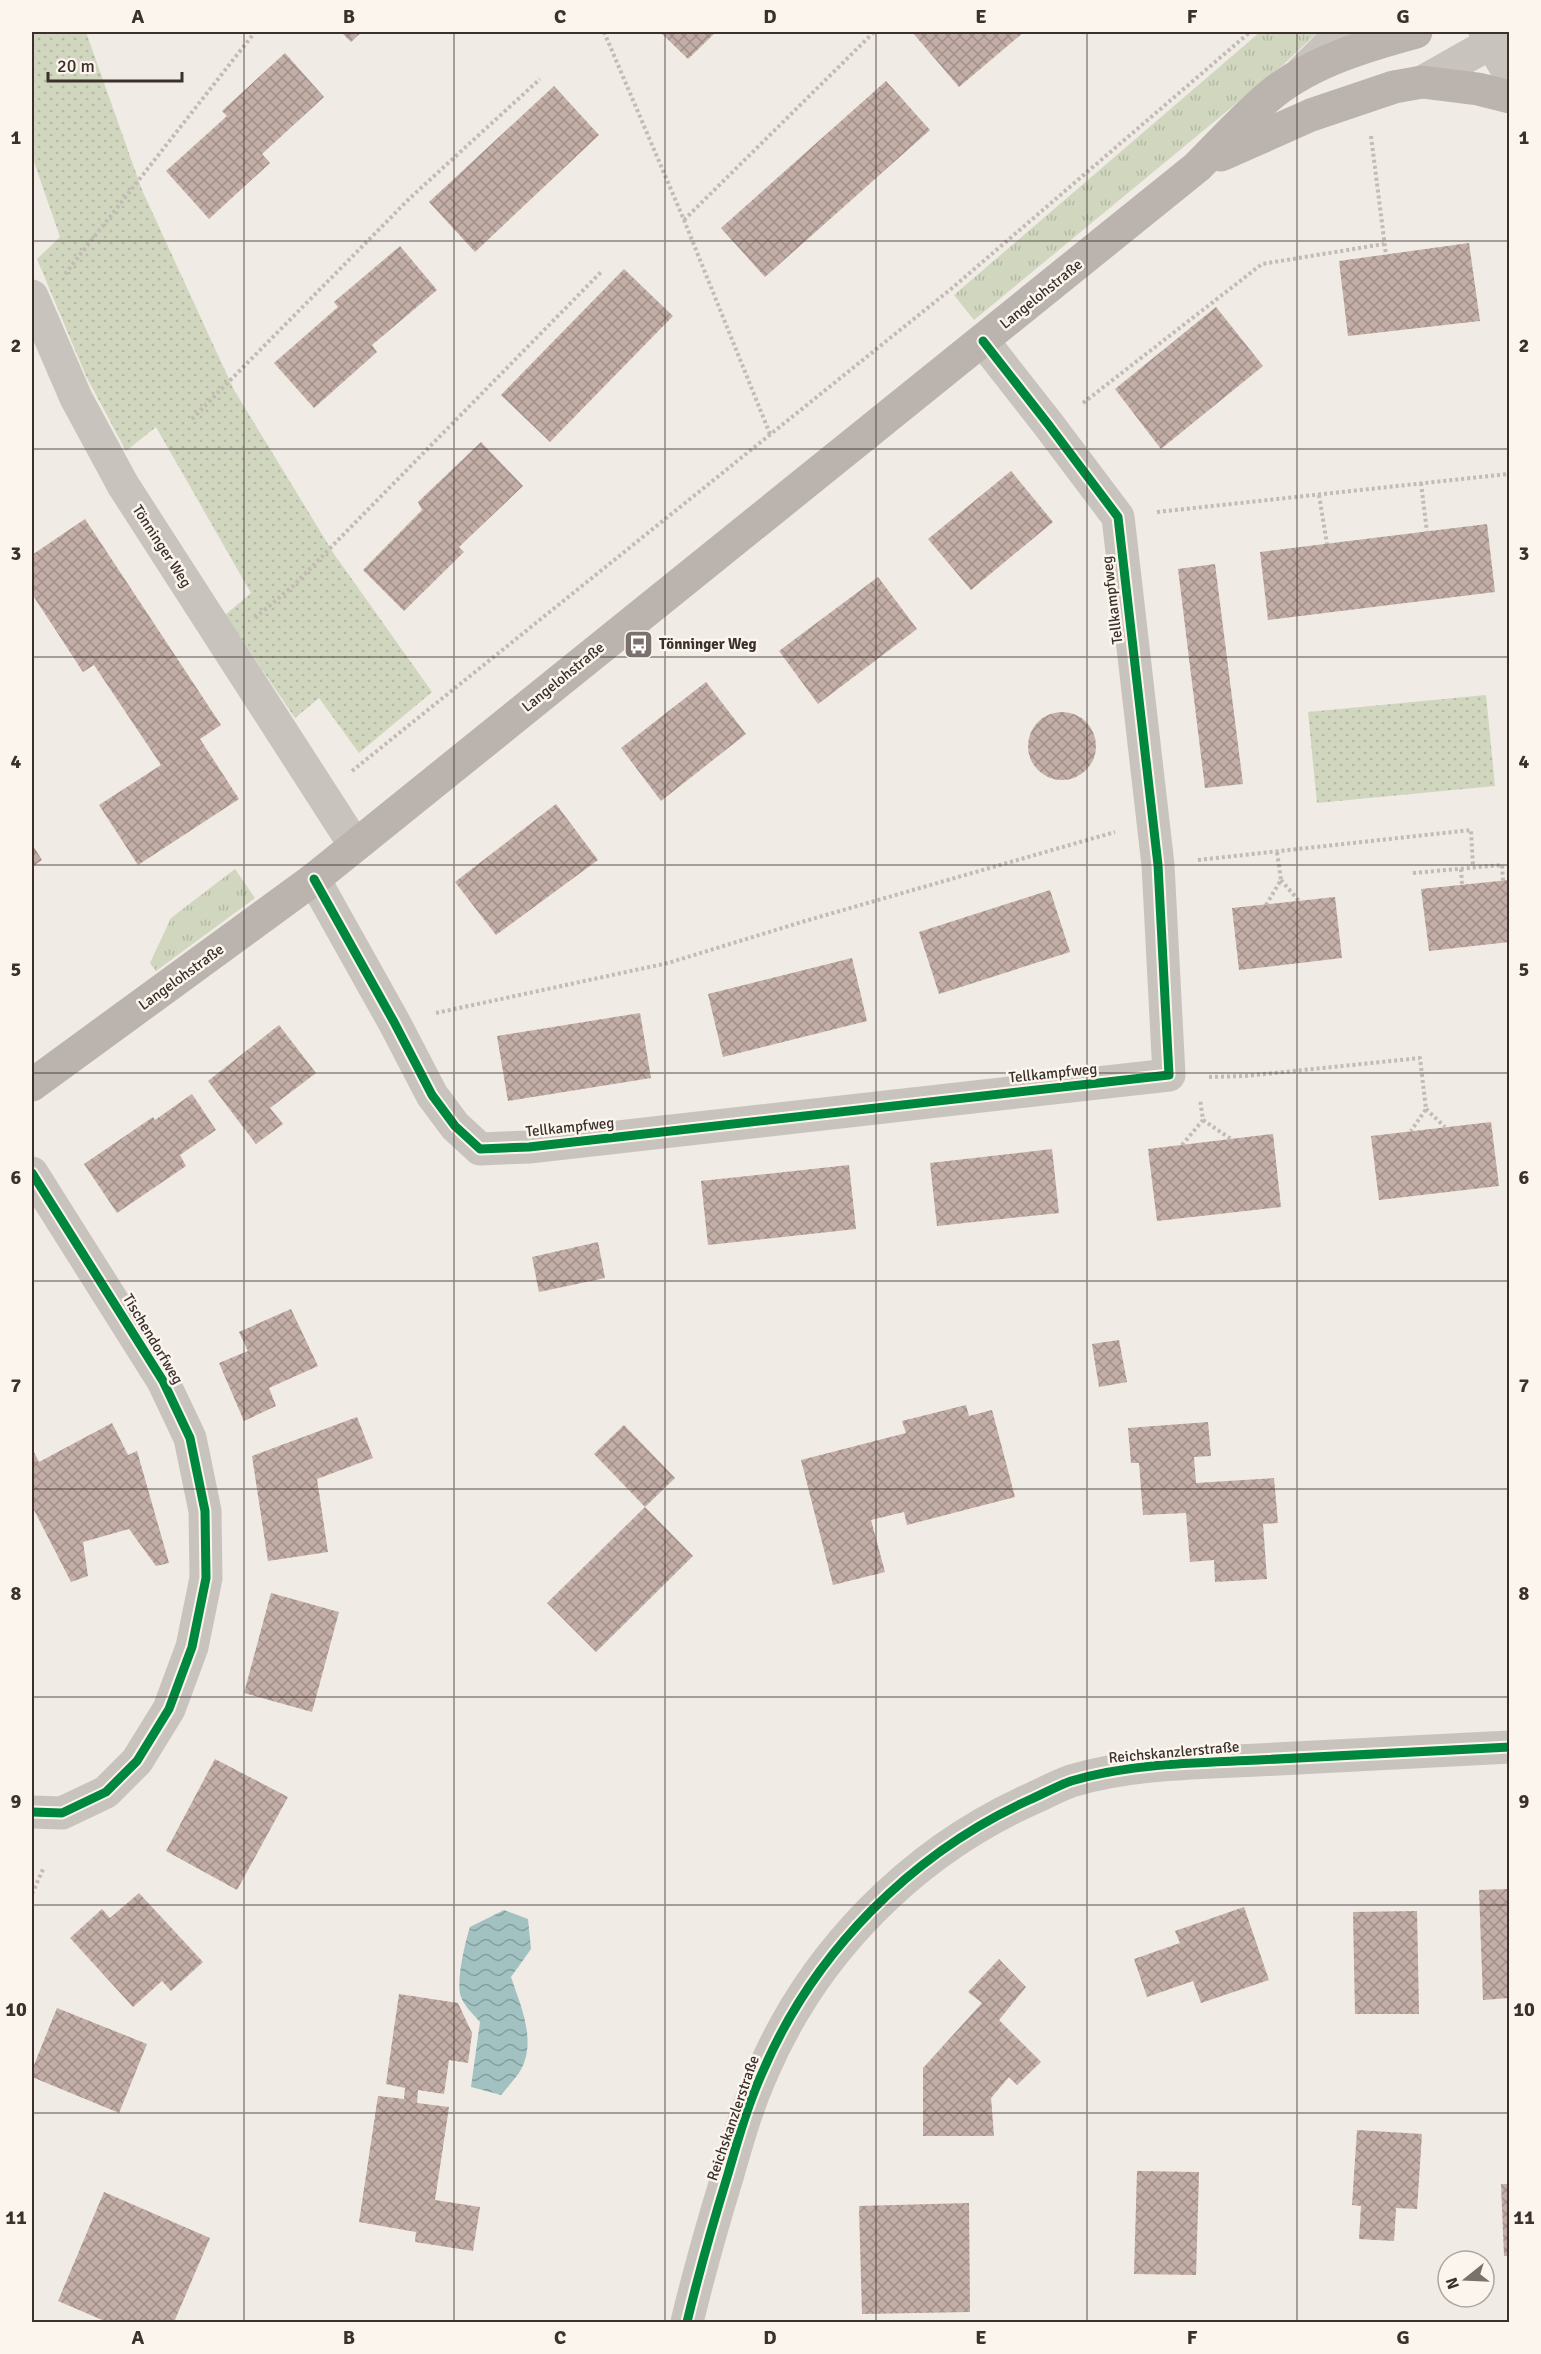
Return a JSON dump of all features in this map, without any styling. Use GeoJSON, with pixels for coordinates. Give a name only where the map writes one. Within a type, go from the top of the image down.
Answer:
{"type":"FeatureCollection","features":[{"type":"Feature","properties":{"kind":"street"},"geometry":{"type":"LineString","coordinates":[[1296,78],[1342,32]]}},
{"type":"Feature","properties":{"kind":"street","name":"Langelohstraße"},"geometry":{"type":"LineString","coordinates":[[32,1084],[314,879],[354,844],[1197,167],[1267,99],[1296,78],[1352,53],[1416,32]]}},
{"type":"Feature","properties":{"kind":"street"},"geometry":{"type":"LineString","coordinates":[[1422,82],[1494,35],[1509,75]]}},
{"type":"Feature","properties":{"kind":"street","name":"Langelohstraße"},"geometry":{"type":"LineString","coordinates":[[1197,167],[1311,115],[1394,87],[1422,82],[1509,97]]}},
{"type":"Feature","properties":{"kind":"street","name":"Tönninger Weg"},"geometry":{"type":"LineString","coordinates":[[34,302],[76,398],[123,485],[354,844]]}},
{"type":"Feature","properties":{"kind":"street"},"geometry":{"type":"LineString","coordinates":[[983,341],[1118,517]]}},
{"type":"Feature","properties":{"kind":"street","name":"Tellkampfweg"},"geometry":{"type":"LineString","coordinates":[[314,879],[432,1095],[455,1126],[480,1149],[529,1147],[1184,1077],[1118,517]]}},
{"type":"Feature","properties":{"kind":"street","name":"Tischendorfweg"},"geometry":{"type":"LineString","coordinates":[[32,1173],[163,1381],[190,1438],[205,1511],[206,1578],[192,1647],[173,1698],[137,1761],[106,1792],[62,1813],[32,1812]]}},
{"type":"Feature","properties":{"kind":"street","name":"Reichskanzlerstraße"},"geometry":{"type":"LineString","coordinates":[[687,2322],[700,2269],[742,2126],[763,2071],[786,2024],[837,1948],[865,1917],[947,1845],[976,1826],[1070,1782],[1112,1772],[1197,1763],[1509,1747]]}},
{"type":"Feature","properties":{"kind":"path"},"geometry":{"type":"LineString","coordinates":[[34,302],[104,226],[255,32]]}},
{"type":"Feature","properties":{"kind":"path"},"geometry":{"type":"LineString","coordinates":[[604,32],[684,219],[770,434]]}},
{"type":"Feature","properties":{"kind":"path"},"geometry":{"type":"LineString","coordinates":[[684,219],[874,32]]}},
{"type":"Feature","properties":{"kind":"path"},"geometry":{"type":"LineString","coordinates":[[344,777],[951,289],[1250,32]]}},
{"type":"Feature","properties":{"kind":"path"},"geometry":{"type":"LineString","coordinates":[[192,419],[410,198],[540,79]]}},
{"type":"Feature","properties":{"kind":"path"},"geometry":{"type":"LineString","coordinates":[[1371,135],[1386,255]]}},
{"type":"Feature","properties":{"kind":"path"},"geometry":{"type":"LineString","coordinates":[[1077,408],[1262,264],[1384,244]]}},
{"type":"Feature","properties":{"kind":"path"},"geometry":{"type":"LineString","coordinates":[[225,644],[292,586],[602,271]]}},
{"type":"Feature","properties":{"kind":"path"},"geometry":{"type":"LineString","coordinates":[[1118,517],[1508,474]]}},
{"type":"Feature","properties":{"kind":"path"},"geometry":{"type":"LineString","coordinates":[[1421,483],[1427,532]]}},
{"type":"Feature","properties":{"kind":"path"},"geometry":{"type":"LineString","coordinates":[[1320,495],[1327,544]]}},
{"type":"Feature","properties":{"kind":"path"},"geometry":{"type":"LineString","coordinates":[[394,1022],[668,963],[805,921],[1153,822]]}},
{"type":"Feature","properties":{"kind":"path"},"geometry":{"type":"LineString","coordinates":[[1158,865],[1471,830],[1473,867]]}},
{"type":"Feature","properties":{"kind":"path"},"geometry":{"type":"LineString","coordinates":[[1277,852],[1281,880],[1299,901]]}},
{"type":"Feature","properties":{"kind":"path"},"geometry":{"type":"LineString","coordinates":[[1413,873],[1502,865],[1503,880]]}},
{"type":"Feature","properties":{"kind":"path"},"geometry":{"type":"LineString","coordinates":[[1461,869],[1462,884]]}},
{"type":"Feature","properties":{"kind":"path"},"geometry":{"type":"LineString","coordinates":[[1266,905],[1281,880]]}},
{"type":"Feature","properties":{"kind":"path"},"geometry":{"type":"LineString","coordinates":[[1231,1139],[1203,1120],[1184,1077],[1245,1076],[1420,1058],[1426,1109],[1445,1127]]}},
{"type":"Feature","properties":{"kind":"path"},"geometry":{"type":"LineString","coordinates":[[1411,1131],[1426,1109]]}},
{"type":"Feature","properties":{"kind":"path"},"geometry":{"type":"LineString","coordinates":[[1182,1144],[1203,1120]]}},
{"type":"Feature","properties":{"kind":"path"},"geometry":{"type":"LineString","coordinates":[[32,1894],[44,1867]]}},
{"type":"Feature","properties":{"kind":"green space"},"geometry":{"type":"Polygon","coordinates":[[[32,32],[86,32],[142,190],[234,390],[334,554],[432,692],[359,753],[319,698],[295,718],[225,615],[251,593],[156,427],[126,451],[86,376],[37,259],[60,237],[32,156],[32,32]]]}},
{"type":"Feature","properties":{"kind":"green space"},"geometry":{"type":"Polygon","coordinates":[[[1260,32],[1318,32],[1283,65],[974,320],[954,295],[1260,32]]]}},
{"type":"Feature","properties":{"kind":"green space"},"geometry":{"type":"Polygon","coordinates":[[[1486,695],[1495,786],[1317,803],[1308,712],[1486,695]]]}},
{"type":"Feature","properties":{"kind":"green space"},"geometry":{"type":"Polygon","coordinates":[[[235,869],[255,898],[156,971],[150,963],[171,918],[235,869]]]}},
{"type":"Feature","properties":{"kind":"water"},"geometry":{"type":"Polygon","coordinates":[[[504,1910],[528,1919],[531,1949],[511,1977],[526,2025],[525,2061],[519,2073],[501,2095],[471,2087],[480,2022],[463,2002],[459,1987],[462,1960],[470,1927],[504,1910]]]}},
{"type":"Feature","properties":{"kind":"building"},"geometry":{"type":"Polygon","coordinates":[[[341,32],[362,32],[351,42],[341,32]]]}},
{"type":"Feature","properties":{"kind":"building"},"geometry":{"type":"Polygon","coordinates":[[[660,32],[716,32],[688,59],[660,32]]]}},
{"type":"Feature","properties":{"kind":"building"},"geometry":{"type":"Polygon","coordinates":[[[912,32],[1024,32],[959,87],[912,32]]]}},
{"type":"Feature","properties":{"kind":"building"},"geometry":{"type":"Polygon","coordinates":[[[285,53],[324,97],[262,154],[270,163],[209,219],[166,171],[227,116],[222,111],[285,53]]]}},
{"type":"Feature","properties":{"kind":"building"},"geometry":{"type":"Polygon","coordinates":[[[886,81],[930,130],[765,277],[721,228],[886,81]]]}},
{"type":"Feature","properties":{"kind":"building"},"geometry":{"type":"Polygon","coordinates":[[[554,86],[599,135],[475,252],[429,202],[554,86]]]}},
{"type":"Feature","properties":{"kind":"building"},"geometry":{"type":"Polygon","coordinates":[[[1469,243],[1480,321],[1348,336],[1339,261],[1469,243]]]}},
{"type":"Feature","properties":{"kind":"building"},"geometry":{"type":"Polygon","coordinates":[[[400,246],[437,290],[372,345],[377,352],[314,408],[274,363],[338,307],[334,302],[400,246]]]}},
{"type":"Feature","properties":{"kind":"building"},"geometry":{"type":"Polygon","coordinates":[[[624,269],[673,316],[550,442],[501,395],[624,269]]]}},
{"type":"Feature","properties":{"kind":"building"},"geometry":{"type":"Polygon","coordinates":[[[1216,307],[1263,366],[1161,449],[1115,389],[1216,307]]]}},
{"type":"Feature","properties":{"kind":"building"},"geometry":{"type":"Polygon","coordinates":[[[481,442],[523,486],[459,547],[464,552],[404,611],[363,570],[422,510],[418,502],[481,442]]]}},
{"type":"Feature","properties":{"kind":"building"},"geometry":{"type":"Polygon","coordinates":[[[1011,471],[1053,522],[971,590],[928,539],[1011,471]]]}},
{"type":"Feature","properties":{"kind":"building"},"geometry":{"type":"Polygon","coordinates":[[[85,519],[221,725],[200,739],[239,799],[138,865],[99,805],[161,765],[94,665],[83,672],[32,594],[32,555],[85,519]]]}},
{"type":"Feature","properties":{"kind":"building"},"geometry":{"type":"Polygon","coordinates":[[[1487,524],[1495,592],[1268,620],[1260,552],[1487,524]]]}},
{"type":"Feature","properties":{"kind":"building"},"geometry":{"type":"Polygon","coordinates":[[[1215,564],[1243,784],[1205,788],[1178,569],[1215,564]]]}},
{"type":"Feature","properties":{"kind":"building"},"geometry":{"type":"Polygon","coordinates":[[[878,577],[917,629],[818,704],[779,651],[878,577]]]}},
{"type":"Feature","properties":{"kind":"building"},"geometry":{"type":"Polygon","coordinates":[[[706,682],[746,734],[661,801],[621,748],[706,682]]]}},
{"type":"Feature","properties":{"kind":"building"},"geometry":{"type":"Polygon","coordinates":[[[1062,712],[1075,715],[1086,722],[1093,733],[1096,746],[1093,759],[1086,770],[1075,777],[1062,780],[1049,777],[1038,770],[1031,759],[1028,746],[1031,733],[1038,722],[1049,715],[1062,712]]]}},
{"type":"Feature","properties":{"kind":"building"},"geometry":{"type":"Polygon","coordinates":[[[556,804],[598,860],[496,935],[455,882],[556,804]]]}},
{"type":"Feature","properties":{"kind":"building"},"geometry":{"type":"Polygon","coordinates":[[[32,844],[42,860],[32,867],[32,844]]]}},
{"type":"Feature","properties":{"kind":"building"},"geometry":{"type":"Polygon","coordinates":[[[1509,880],[1509,942],[1429,951],[1421,889],[1509,880]]]}},
{"type":"Feature","properties":{"kind":"building"},"geometry":{"type":"Polygon","coordinates":[[[1050,890],[1070,952],[939,994],[919,932],[1050,890]]]}},
{"type":"Feature","properties":{"kind":"building"},"geometry":{"type":"Polygon","coordinates":[[[1335,897],[1342,958],[1239,970],[1232,908],[1335,897]]]}},
{"type":"Feature","properties":{"kind":"building"},"geometry":{"type":"Polygon","coordinates":[[[852,958],[867,1021],[723,1057],[708,994],[852,958]]]}},
{"type":"Feature","properties":{"kind":"building"},"geometry":{"type":"Polygon","coordinates":[[[640,1013],[651,1078],[508,1101],[497,1036],[640,1013]]]}},
{"type":"Feature","properties":{"kind":"building"},"geometry":{"type":"Polygon","coordinates":[[[279,1025],[316,1073],[270,1108],[283,1124],[256,1144],[208,1081],[279,1025]]]}},
{"type":"Feature","properties":{"kind":"building"},"geometry":{"type":"Polygon","coordinates":[[[192,1094],[216,1130],[180,1155],[186,1166],[117,1213],[84,1164],[153,1117],[155,1120],[192,1094]]]}},
{"type":"Feature","properties":{"kind":"building"},"geometry":{"type":"Polygon","coordinates":[[[1491,1122],[1499,1186],[1379,1200],[1371,1136],[1491,1122]]]}},
{"type":"Feature","properties":{"kind":"building"},"geometry":{"type":"Polygon","coordinates":[[[1273,1134],[1281,1207],[1157,1221],[1148,1149],[1273,1134]]]}},
{"type":"Feature","properties":{"kind":"building"},"geometry":{"type":"Polygon","coordinates":[[[1052,1149],[1059,1213],[937,1226],[930,1163],[1052,1149]]]}},
{"type":"Feature","properties":{"kind":"building"},"geometry":{"type":"Polygon","coordinates":[[[849,1165],[856,1229],[708,1245],[701,1181],[849,1165]]]}},
{"type":"Feature","properties":{"kind":"building"},"geometry":{"type":"Polygon","coordinates":[[[598,1242],[605,1278],[539,1292],[532,1257],[598,1242]]]}},
{"type":"Feature","properties":{"kind":"building"},"geometry":{"type":"Polygon","coordinates":[[[291,1309],[318,1366],[269,1388],[276,1406],[244,1421],[219,1363],[248,1351],[239,1332],[291,1309]]]}},
{"type":"Feature","properties":{"kind":"building"},"geometry":{"type":"Polygon","coordinates":[[[1119,1340],[1127,1382],[1099,1387],[1092,1344],[1119,1340]]]}},
{"type":"Feature","properties":{"kind":"building"},"geometry":{"type":"Polygon","coordinates":[[[966,1405],[969,1416],[992,1410],[1015,1497],[907,1525],[904,1512],[871,1520],[885,1572],[833,1585],[801,1460],[906,1433],[902,1421],[966,1405]]]}},
{"type":"Feature","properties":{"kind":"building"},"geometry":{"type":"Polygon","coordinates":[[[357,1417],[373,1458],[317,1479],[328,1552],[268,1561],[252,1456],[357,1417]]]}},
{"type":"Feature","properties":{"kind":"building"},"geometry":{"type":"Polygon","coordinates":[[[1208,1422],[1211,1456],[1194,1457],[1196,1483],[1274,1478],[1278,1523],[1263,1524],[1267,1579],[1215,1582],[1214,1560],[1190,1562],[1186,1513],[1143,1515],[1139,1463],[1131,1463],[1128,1428],[1208,1422]]]}},
{"type":"Feature","properties":{"kind":"building"},"geometry":{"type":"Polygon","coordinates":[[[112,1423],[128,1455],[137,1451],[169,1563],[156,1566],[129,1529],[83,1542],[88,1576],[71,1582],[32,1506],[32,1448],[39,1462],[112,1423]]]}},
{"type":"Feature","properties":{"kind":"building"},"geometry":{"type":"Polygon","coordinates":[[[624,1425],[675,1478],[645,1507],[594,1454],[624,1425]]]}},
{"type":"Feature","properties":{"kind":"building"},"geometry":{"type":"Polygon","coordinates":[[[645,1507],[693,1556],[596,1652],[547,1603],[645,1507]]]}},
{"type":"Feature","properties":{"kind":"building"},"geometry":{"type":"Polygon","coordinates":[[[271,1593],[339,1612],[312,1712],[244,1693],[271,1593]]]}},
{"type":"Feature","properties":{"kind":"building"},"geometry":{"type":"Polygon","coordinates":[[[215,1759],[288,1797],[237,1890],[166,1851],[215,1759]]]}},
{"type":"Feature","properties":{"kind":"building"},"geometry":{"type":"Polygon","coordinates":[[[1509,1889],[1509,1998],[1483,2000],[1479,1890],[1509,1889]]]}},
{"type":"Feature","properties":{"kind":"building"},"geometry":{"type":"Polygon","coordinates":[[[139,1893],[203,1962],[171,1991],[162,1981],[133,2007],[70,1938],[102,1909],[110,1918],[139,1893]]]}},
{"type":"Feature","properties":{"kind":"building"},"geometry":{"type":"Polygon","coordinates":[[[1244,1907],[1269,1980],[1201,2003],[1193,1981],[1147,1997],[1134,1959],[1180,1943],[1175,1931],[1244,1907]]]}},
{"type":"Feature","properties":{"kind":"building"},"geometry":{"type":"Polygon","coordinates":[[[1417,1911],[1419,2014],[1355,2014],[1353,1912],[1417,1911]]]}},
{"type":"Feature","properties":{"kind":"building"},"geometry":{"type":"Polygon","coordinates":[[[999,1959],[1026,1987],[999,2020],[1041,2062],[1017,2085],[1009,2077],[991,2098],[994,2136],[923,2136],[923,2068],[982,2003],[968,1992],[999,1959]]]}},
{"type":"Feature","properties":{"kind":"building"},"geometry":{"type":"Polygon","coordinates":[[[399,1994],[458,2003],[472,2033],[468,2063],[449,2060],[444,2094],[418,2090],[417,2103],[449,2107],[435,2200],[480,2207],[473,2251],[415,2242],[416,2232],[359,2222],[378,2096],[404,2099],[405,2088],[386,2084],[399,1994]]]}},
{"type":"Feature","properties":{"kind":"building"},"geometry":{"type":"Polygon","coordinates":[[[57,2008],[147,2044],[119,2113],[32,2077],[32,2070],[57,2008]]]}},
{"type":"Feature","properties":{"kind":"building"},"geometry":{"type":"Polygon","coordinates":[[[1357,2130],[1422,2134],[1417,2209],[1396,2208],[1394,2241],[1359,2239],[1361,2206],[1352,2205],[1357,2130]]]}},
{"type":"Feature","properties":{"kind":"building"},"geometry":{"type":"Polygon","coordinates":[[[1137,2171],[1199,2172],[1196,2275],[1134,2274],[1137,2171]]]}},
{"type":"Feature","properties":{"kind":"building"},"geometry":{"type":"Polygon","coordinates":[[[1501,2184],[1509,2184],[1509,2256],[1504,2256],[1501,2184]]]}},
{"type":"Feature","properties":{"kind":"building"},"geometry":{"type":"Polygon","coordinates":[[[104,2192],[210,2238],[174,2322],[107,2322],[58,2301],[104,2192]]]}},
{"type":"Feature","properties":{"kind":"building"},"geometry":{"type":"Polygon","coordinates":[[[969,2203],[970,2312],[862,2314],[859,2206],[969,2203]]]}},
{"type":"Feature","properties":{"kind":"cycle path"},"geometry":{"type":"LineString","coordinates":[[314,879],[432,1095],[455,1126],[480,1149],[529,1147],[1169,1075],[1158,865],[1118,517],[983,341]]}},
{"type":"Feature","properties":{"kind":"cycle path"},"geometry":{"type":"LineString","coordinates":[[32,1173],[163,1381],[190,1438],[205,1511],[206,1578],[192,1647],[169,1709],[137,1761],[106,1792],[62,1813],[32,1812]]}},
{"type":"Feature","properties":{"kind":"cycle path"},"geometry":{"type":"LineString","coordinates":[[687,2322],[706,2248],[744,2122],[763,2071],[784,2027],[810,1986],[839,1947],[871,1911],[945,1848],[986,1822],[1029,1800],[1060,1785],[1094,1775],[1140,1767],[1188,1763],[1510,1747]]}},
{"type":"Feature","properties":{"kind":"place","name":"Tönninger Weg"},"geometry":{"type":"Point","coordinates":[638,644]}}]}
